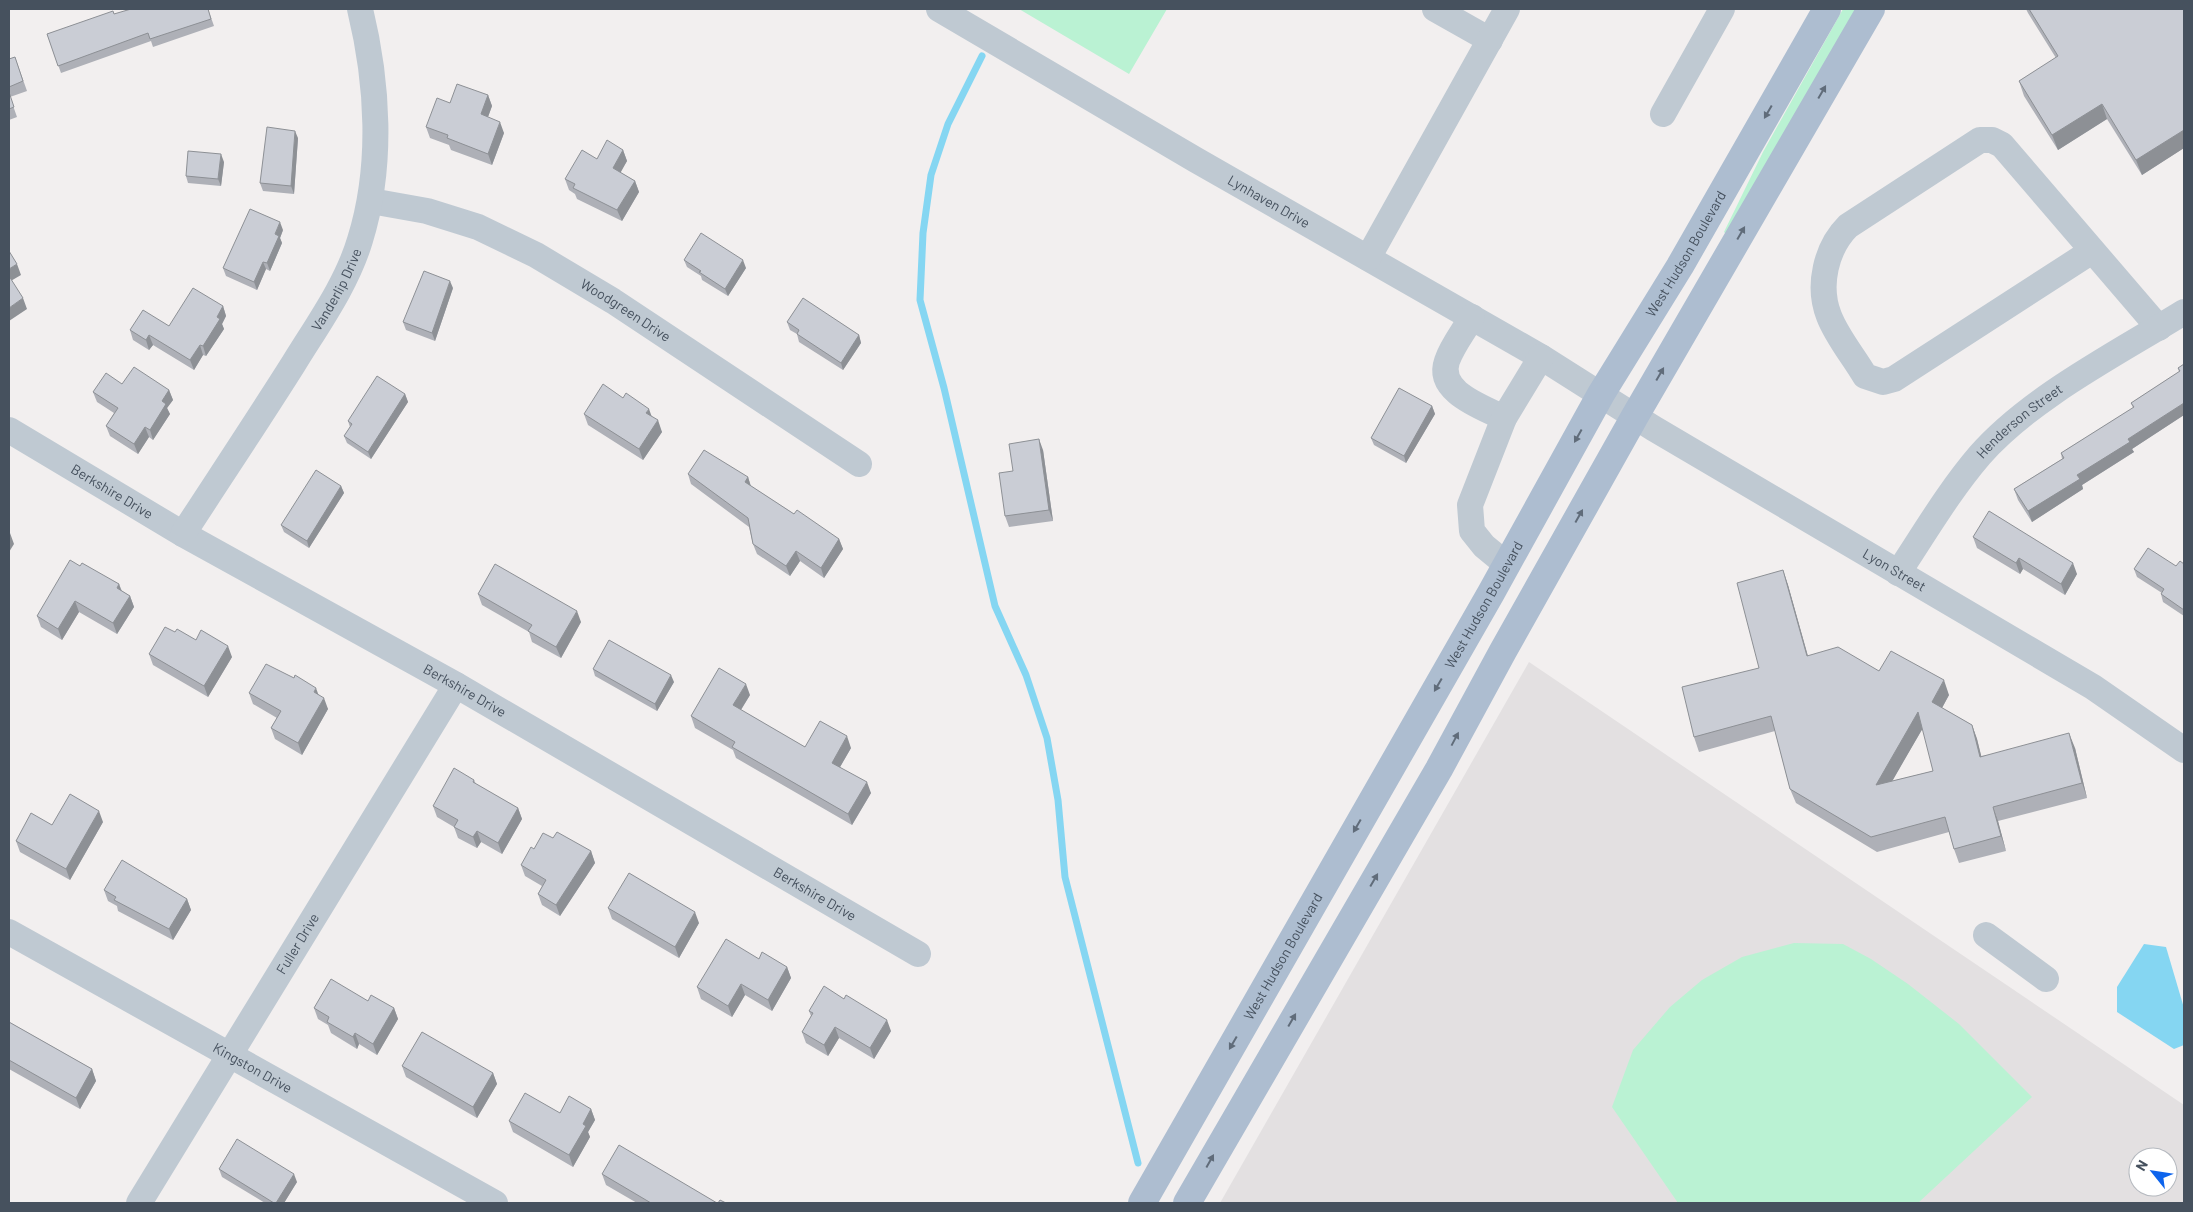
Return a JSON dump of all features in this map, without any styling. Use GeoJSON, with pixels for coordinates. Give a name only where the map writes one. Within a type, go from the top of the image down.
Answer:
{"type":"FeatureCollection","features":[{"type":"Feature","properties":{"kind":"main road","name":"West Hudson Boulevard"},"geometry":{"type":"LineString","coordinates":[[1142,1203],[1507,565],[1601,394],[1680,266],[1826,9]]}},
{"type":"Feature","properties":{"kind":"main road"},"geometry":{"type":"LineString","coordinates":[[1187,1203],[1439,769],[1635,416],[1871,9]]}},
{"type":"Feature","properties":{"kind":"street","name":"Vanderlip Drive"},"geometry":{"type":"LineString","coordinates":[[183,534],[328,309],[360,242],[370,201],[376,136],[369,46],[360,9]]}},
{"type":"Feature","properties":{"kind":"street","name":"Lynhaven Drive"},"geometry":{"type":"LineString","coordinates":[[939,9],[1196,160],[1541,357],[1601,394]]}},
{"type":"Feature","properties":{"kind":"street"},"geometry":{"type":"LineString","coordinates":[[1435,9],[1490,40]]}},
{"type":"Feature","properties":{"kind":"street"},"geometry":{"type":"LineString","coordinates":[[1368,258],[1507,9]]}},
{"type":"Feature","properties":{"kind":"street"},"geometry":{"type":"LineString","coordinates":[[1663,114],[1722,9]]}},
{"type":"Feature","properties":{"kind":"street"},"geometry":{"type":"LineString","coordinates":[[2092,251],[1894,379],[1883,382],[1865,376],[1829,316],[1825,297],[1825,274],[1830,250],[1838,236],[1848,226],[1980,140],[1992,140],[2002,145],[2159,328]]}},
{"type":"Feature","properties":{"kind":"street","name":"Woodgreen Drive"},"geometry":{"type":"LineString","coordinates":[[370,201],[427,210],[478,227],[536,255],[614,301],[859,464]]}},
{"type":"Feature","properties":{"kind":"street","name":"Henderson Street"},"geometry":{"type":"LineString","coordinates":[[1898,573],[1980,455],[2016,420],[2184,312]]}},
{"type":"Feature","properties":{"kind":"street"},"geometry":{"type":"LineString","coordinates":[[1472,317],[1447,361],[1446,382],[1459,394],[1504,418]]}},
{"type":"Feature","properties":{"kind":"street"},"geometry":{"type":"LineString","coordinates":[[1507,565],[1484,546],[1472,532],[1470,506],[1504,418],[1541,357]]}},
{"type":"Feature","properties":{"kind":"street","name":"Lyon Street"},"geometry":{"type":"LineString","coordinates":[[1601,394],[1898,573],[2093,687],[2184,750]]}},
{"type":"Feature","properties":{"kind":"street","name":"Berkshire Drive"},"geometry":{"type":"LineString","coordinates":[[9,430],[183,534],[456,685],[918,954]]}},
{"type":"Feature","properties":{"kind":"street","name":"Fuller Drive"},"geometry":{"type":"LineString","coordinates":[[138,1203],[456,685]]}},
{"type":"Feature","properties":{"kind":"street","name":"Kingston Drive"},"geometry":{"type":"LineString","coordinates":[[9,932],[495,1203]]}},
{"type":"Feature","properties":{"kind":"street"},"geometry":{"type":"LineString","coordinates":[[1986,935],[2046,979]]}},
{"type":"Feature","properties":{"kind":"shaded area"},"geometry":{"type":"Polygon","coordinates":[[[1529,662],[2184,1105],[2184,1203],[1220,1203],[1529,662]]]}},
{"type":"Feature","properties":{"kind":"green space"},"geometry":{"type":"Polygon","coordinates":[[[1019,9],[1167,9],[1129,74],[1019,9]]]}},
{"type":"Feature","properties":{"kind":"green space"},"geometry":{"type":"Polygon","coordinates":[[[1843,9],[1856,9],[1726,234],[1724,232],[1763,152],[1843,9]]]}},
{"type":"Feature","properties":{"kind":"green space"},"geometry":{"type":"Polygon","coordinates":[[[1794,943],[1843,944],[1871,959],[1908,984],[1959,1024],[2032,1097],[1918,1203],[1678,1203],[1612,1107],[1633,1050],[1670,1007],[1702,980],[1742,957],[1794,943]]]}},
{"type":"Feature","properties":{"kind":"water"},"geometry":{"type":"Polygon","coordinates":[[[2144,944],[2166,947],[2184,1008],[2184,1045],[2174,1049],[2117,1012],[2117,987],[2144,944]]]}},
{"type":"Feature","properties":{"kind":"building"},"geometry":{"type":"Polygon","coordinates":[[[131,9],[208,9],[211,19],[150,39],[148,33],[58,66],[47,34],[113,11],[114,14],[131,9]]]}},
{"type":"Feature","properties":{"kind":"building"},"geometry":{"type":"Polygon","coordinates":[[[2029,9],[2184,9],[2184,130],[2136,160],[2102,104],[2052,135],[2019,81],[2058,56],[2029,9]]]}},
{"type":"Feature","properties":{"kind":"building"},"geometry":{"type":"Polygon","coordinates":[[[15,57],[23,81],[9,87],[9,59],[15,57]]]}},
{"type":"Feature","properties":{"kind":"building"},"geometry":{"type":"Polygon","coordinates":[[[457,84],[488,95],[481,114],[500,122],[488,154],[447,138],[448,135],[426,127],[437,98],[450,103],[457,84]]]}},
{"type":"Feature","properties":{"kind":"building"},"geometry":{"type":"Polygon","coordinates":[[[9,92],[14,107],[9,109],[9,92]]]}},
{"type":"Feature","properties":{"kind":"building"},"geometry":{"type":"Polygon","coordinates":[[[267,127],[295,131],[291,186],[260,183],[267,127]]]}},
{"type":"Feature","properties":{"kind":"building"},"geometry":{"type":"Polygon","coordinates":[[[607,140],[623,150],[613,168],[635,181],[617,210],[573,188],[575,184],[565,179],[582,150],[597,159],[607,140]]]}},
{"type":"Feature","properties":{"kind":"building"},"geometry":{"type":"Polygon","coordinates":[[[188,151],[221,154],[218,179],[186,176],[188,151]]]}},
{"type":"Feature","properties":{"kind":"building"},"geometry":{"type":"Polygon","coordinates":[[[250,209],[280,222],[275,234],[279,236],[267,263],[263,262],[254,282],[223,268],[250,209]]]}},
{"type":"Feature","properties":{"kind":"building"},"geometry":{"type":"Polygon","coordinates":[[[701,233],[743,260],[725,289],[684,260],[701,233]]]}},
{"type":"Feature","properties":{"kind":"building"},"geometry":{"type":"Polygon","coordinates":[[[9,251],[17,264],[9,269],[9,251]]]}},
{"type":"Feature","properties":{"kind":"building"},"geometry":{"type":"Polygon","coordinates":[[[424,271],[450,281],[432,333],[403,322],[424,271]]]}},
{"type":"Feature","properties":{"kind":"building"},"geometry":{"type":"Polygon","coordinates":[[[9,276],[23,298],[9,308],[9,276]]]}},
{"type":"Feature","properties":{"kind":"building"},"geometry":{"type":"Polygon","coordinates":[[[193,288],[223,306],[217,317],[220,319],[203,346],[200,345],[190,360],[149,335],[146,340],[130,330],[143,310],[169,326],[193,288]]]}},
{"type":"Feature","properties":{"kind":"building"},"geometry":{"type":"Polygon","coordinates":[[[803,298],[859,335],[841,363],[797,334],[799,330],[787,322],[803,298]]]}},
{"type":"Feature","properties":{"kind":"building"},"geometry":{"type":"Polygon","coordinates":[[[2184,364],[2184,403],[2128,439],[2130,442],[2077,475],[2080,479],[2028,511],[2014,489],[2064,458],[2061,453],[2134,407],[2131,403],[2180,371],[2178,368],[2184,364]]]}},
{"type":"Feature","properties":{"kind":"building"},"geometry":{"type":"Polygon","coordinates":[[[134,367],[169,390],[162,401],[166,404],[150,430],[145,427],[134,444],[106,426],[118,408],[93,392],[106,373],[122,384],[134,367]]]}},
{"type":"Feature","properties":{"kind":"building"},"geometry":{"type":"Polygon","coordinates":[[[377,376],[405,394],[368,452],[344,436],[352,424],[348,421],[377,376]]]}},
{"type":"Feature","properties":{"kind":"building"},"geometry":{"type":"Polygon","coordinates":[[[603,384],[623,398],[626,393],[649,409],[646,413],[658,420],[639,449],[584,414],[603,384]]]}},
{"type":"Feature","properties":{"kind":"building"},"geometry":{"type":"Polygon","coordinates":[[[1399,388],[1432,406],[1404,456],[1371,438],[1399,388]]]}},
{"type":"Feature","properties":{"kind":"building"},"geometry":{"type":"Polygon","coordinates":[[[1039,439],[1049,510],[1005,516],[999,473],[1013,471],[1009,444],[1039,439]]]}},
{"type":"Feature","properties":{"kind":"building"},"geometry":{"type":"Polygon","coordinates":[[[704,450],[748,477],[745,482],[794,514],[797,510],[839,539],[821,568],[796,551],[786,566],[753,544],[748,518],[688,474],[704,450]]]}},
{"type":"Feature","properties":{"kind":"building"},"geometry":{"type":"Polygon","coordinates":[[[316,470],[341,486],[307,541],[281,525],[316,470]]]}},
{"type":"Feature","properties":{"kind":"building"},"geometry":{"type":"Polygon","coordinates":[[[1989,511],[2073,563],[2061,584],[2019,558],[2016,563],[1973,537],[1989,511]]]}},
{"type":"Feature","properties":{"kind":"building"},"geometry":{"type":"Polygon","coordinates":[[[2148,548],[2176,566],[2180,561],[2184,564],[2184,610],[2161,594],[2164,589],[2134,569],[2148,548]]]}},
{"type":"Feature","properties":{"kind":"building"},"geometry":{"type":"Polygon","coordinates":[[[70,560],[80,566],[82,563],[119,584],[117,588],[130,596],[113,623],[75,601],[58,629],[37,616],[70,560]]]}},
{"type":"Feature","properties":{"kind":"building"},"geometry":{"type":"Polygon","coordinates":[[[495,564],[577,611],[556,647],[528,631],[532,625],[478,594],[495,564]]]}},
{"type":"Feature","properties":{"kind":"building"},"geometry":{"type":"Polygon","coordinates":[[[1783,570],[1807,656],[1838,647],[1879,671],[1891,651],[1944,680],[1932,702],[1972,725],[1980,757],[2069,733],[2082,783],[1993,807],[2001,836],[1954,849],[1945,817],[1871,837],[1790,789],[1771,716],[1694,737],[1682,687],[1759,668],[1737,583],[1783,570]],[[1918,712],[1876,785],[1933,771],[1918,712]]]}},
{"type":"Feature","properties":{"kind":"building"},"geometry":{"type":"Polygon","coordinates":[[[165,627],[175,632],[177,629],[196,640],[201,630],[228,646],[204,686],[149,654],[165,627]]]}},
{"type":"Feature","properties":{"kind":"building"},"geometry":{"type":"Polygon","coordinates":[[[609,640],[671,675],[655,704],[593,669],[609,640]]]}},
{"type":"Feature","properties":{"kind":"building"},"geometry":{"type":"Polygon","coordinates":[[[266,664],[294,678],[295,675],[316,688],[314,692],[324,698],[298,743],[271,728],[281,711],[249,693],[266,664]]]}},
{"type":"Feature","properties":{"kind":"building"},"geometry":{"type":"Polygon","coordinates":[[[719,668],[746,684],[733,705],[805,747],[820,721],[847,736],[832,763],[867,782],[848,814],[732,747],[735,742],[691,716],[719,668]]]}},
{"type":"Feature","properties":{"kind":"building"},"geometry":{"type":"Polygon","coordinates":[[[454,768],[474,780],[473,782],[518,808],[498,843],[477,831],[473,837],[454,827],[458,820],[433,806],[454,768]]]}},
{"type":"Feature","properties":{"kind":"building"},"geometry":{"type":"Polygon","coordinates":[[[70,794],[99,811],[66,869],[16,841],[31,813],[52,825],[70,794]]]}},
{"type":"Feature","properties":{"kind":"building"},"geometry":{"type":"Polygon","coordinates":[[[557,832],[591,851],[556,905],[538,894],[546,880],[521,865],[531,847],[534,849],[543,833],[553,838],[557,832]]]}},
{"type":"Feature","properties":{"kind":"building"},"geometry":{"type":"Polygon","coordinates":[[[122,860],[187,899],[169,929],[114,900],[116,897],[104,890],[122,860]]]}},
{"type":"Feature","properties":{"kind":"building"},"geometry":{"type":"Polygon","coordinates":[[[629,873],[695,912],[675,947],[608,908],[629,873]]]}},
{"type":"Feature","properties":{"kind":"building"},"geometry":{"type":"Polygon","coordinates":[[[726,939],[759,959],[762,952],[787,967],[768,1000],[741,984],[728,1006],[697,987],[726,939]]]}},
{"type":"Feature","properties":{"kind":"building"},"geometry":{"type":"Polygon","coordinates":[[[331,979],[368,1001],[371,995],[394,1008],[373,1044],[355,1033],[353,1037],[327,1022],[329,1017],[314,1008],[331,979]]]}},
{"type":"Feature","properties":{"kind":"building"},"geometry":{"type":"Polygon","coordinates":[[[824,986],[844,999],[846,995],[887,1020],[870,1048],[835,1027],[824,1045],[802,1032],[813,1013],[809,1011],[824,986]]]}},
{"type":"Feature","properties":{"kind":"building"},"geometry":{"type":"Polygon","coordinates":[[[9,1022],[92,1069],[76,1098],[9,1060],[9,1022]]]}},
{"type":"Feature","properties":{"kind":"building"},"geometry":{"type":"Polygon","coordinates":[[[422,1032],[493,1073],[473,1107],[402,1066],[422,1032]]]}},
{"type":"Feature","properties":{"kind":"building"},"geometry":{"type":"Polygon","coordinates":[[[525,1093],[560,1113],[569,1096],[591,1109],[583,1124],[586,1126],[569,1155],[509,1121],[525,1093]]]}},
{"type":"Feature","properties":{"kind":"building"},"geometry":{"type":"Polygon","coordinates":[[[237,1139],[294,1174],[276,1203],[219,1169],[237,1139]]]}},
{"type":"Feature","properties":{"kind":"building"},"geometry":{"type":"Polygon","coordinates":[[[619,1145],[717,1203],[651,1203],[602,1174],[619,1145]]]}},
{"type":"Feature","properties":{"kind":"waterway"},"geometry":{"type":"LineString","coordinates":[[982,56],[948,124],[931,175],[923,233],[920,300],[944,388],[995,606],[1026,675],[1047,738],[1058,800],[1065,877],[1138,1163]]}}]}
